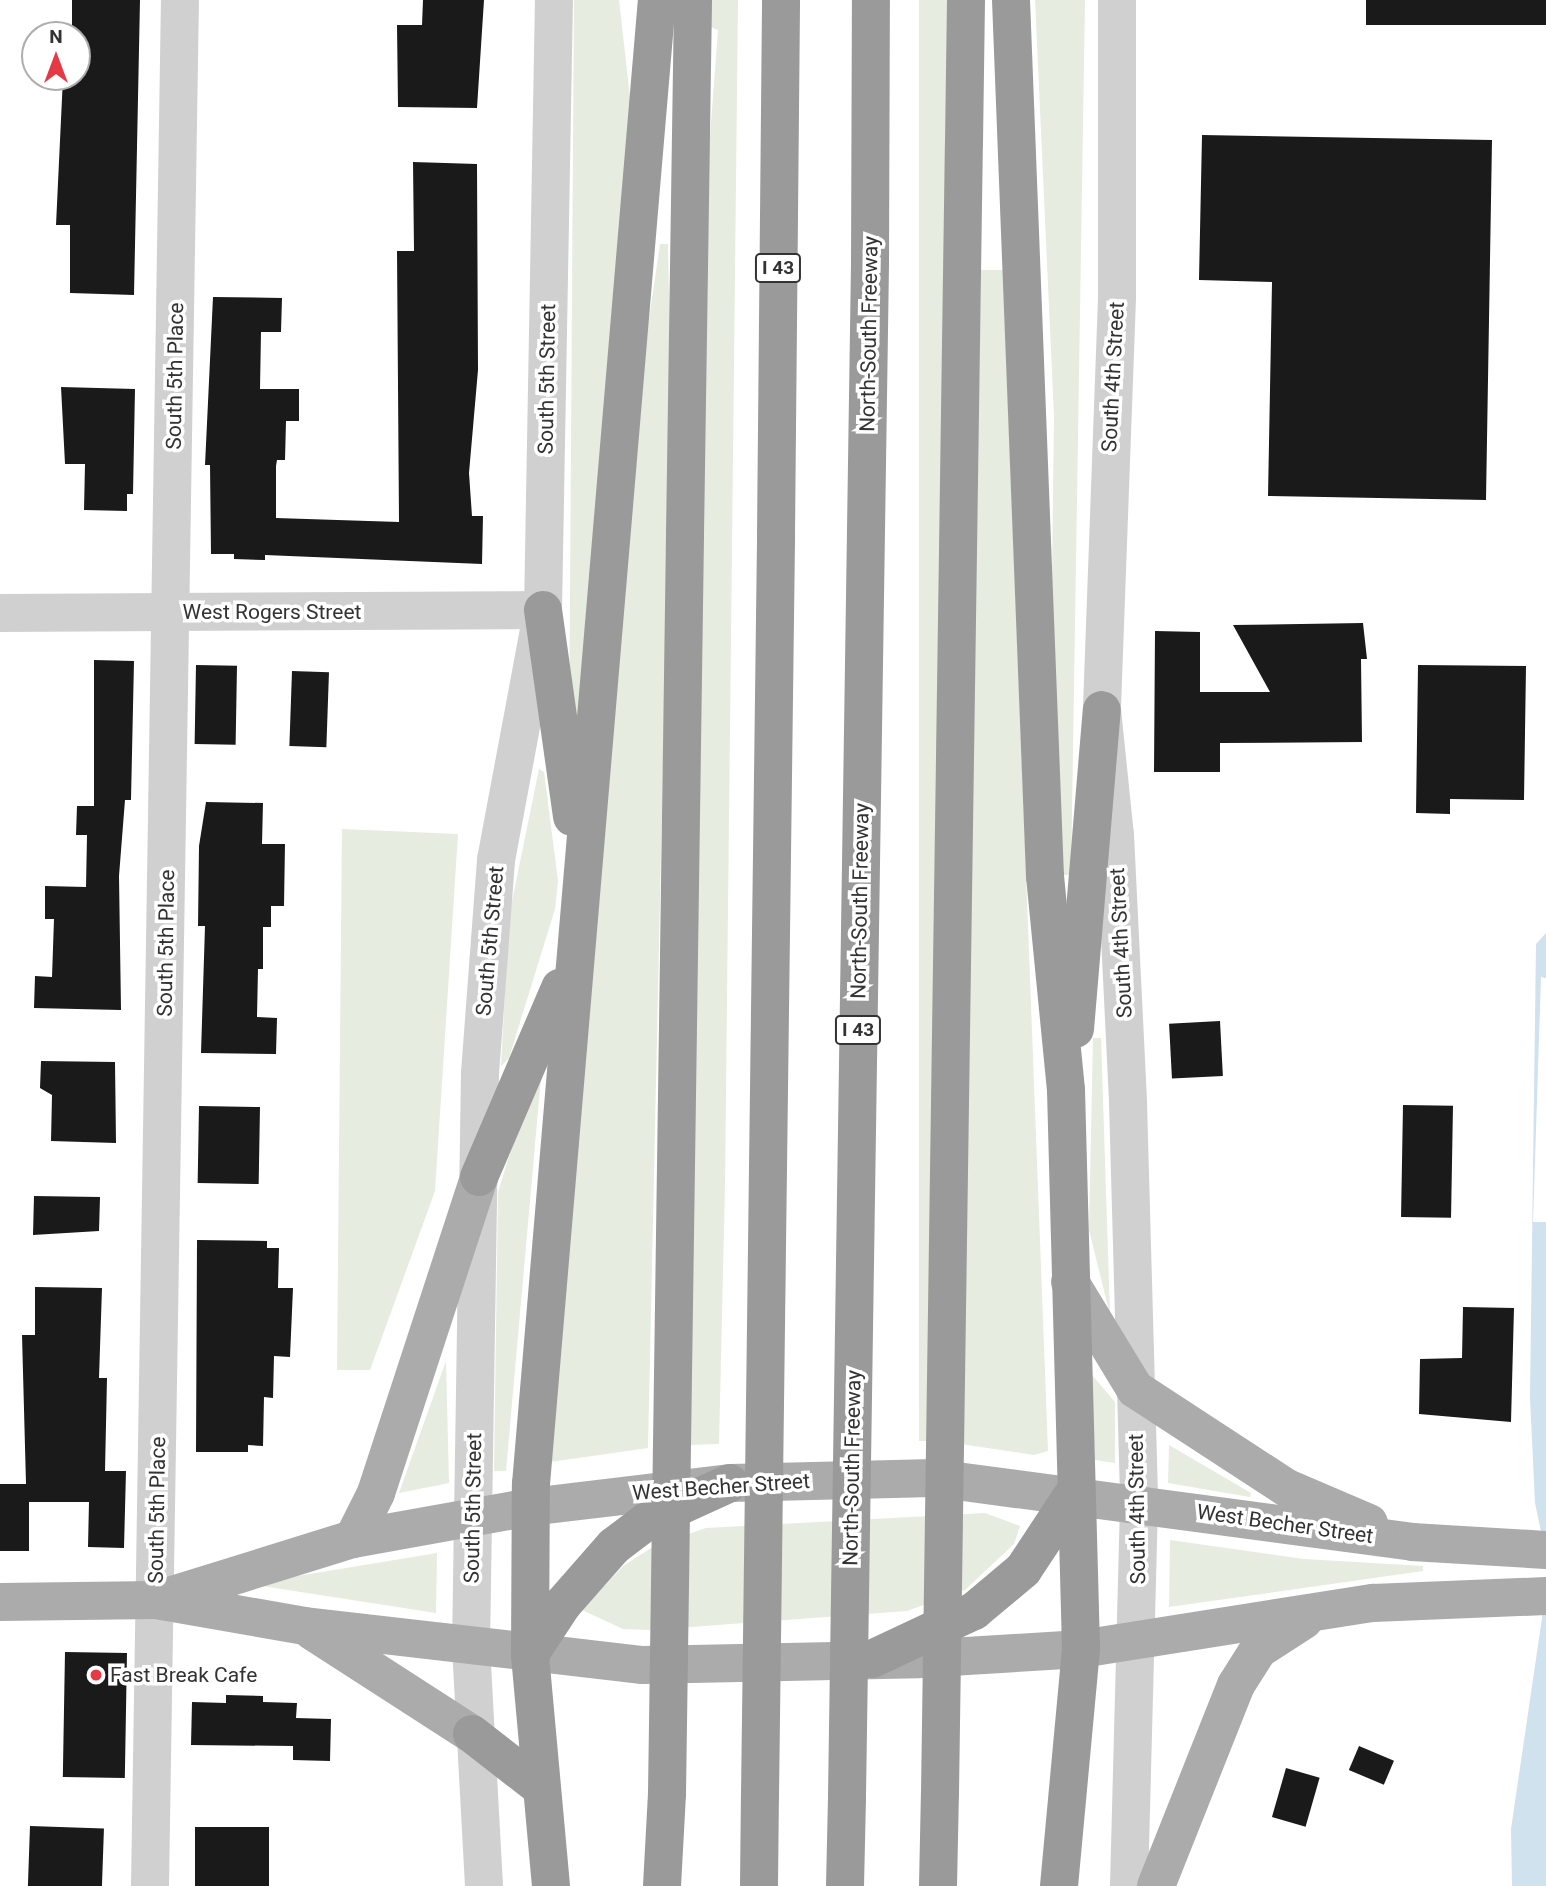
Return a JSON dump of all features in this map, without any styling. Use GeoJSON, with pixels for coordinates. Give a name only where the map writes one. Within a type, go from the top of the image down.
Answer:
{"type":"FeatureCollection","features":[{"type":"Feature","properties":{"kind":"highway"},"geometry":{"type":"LineString","coordinates":[[551,1886],[540,1794],[530,1654],[530,1507],[581,846],[657,0]]}},
{"type":"Feature","properties":{"kind":"highway"},"geometry":{"type":"LineString","coordinates":[[662,1886],[667,1794],[693,0]]}},
{"type":"Feature","properties":{"kind":"highway","name":"I 43"},"geometry":{"type":"LineString","coordinates":[[759,1886],[781,0]]}},
{"type":"Feature","properties":{"kind":"highway","name":"North-South Freeway"},"geometry":{"type":"LineString","coordinates":[[845,1886],[872,0]]}},
{"type":"Feature","properties":{"kind":"highway"},"geometry":{"type":"LineString","coordinates":[[938,1886],[966,0]]}},
{"type":"Feature","properties":{"kind":"highway"},"geometry":{"type":"LineString","coordinates":[[1012,0],[1045,876],[1066,1090],[1074,1493],[1081,1649],[1059,1886]]}},
{"type":"Feature","properties":{"kind":"highway"},"geometry":{"type":"LineString","coordinates":[[543,610],[559,750],[581,846]]}},
{"type":"Feature","properties":{"kind":"highway"},"geometry":{"type":"LineString","coordinates":[[1066,1090],[1083,970],[1102,710]]}},
{"type":"Feature","properties":{"kind":"highway"},"geometry":{"type":"LineString","coordinates":[[479,1177],[572,960]]}},
{"type":"Feature","properties":{"kind":"highway"},"geometry":{"type":"LineString","coordinates":[[530,1654],[563,1604],[614,1546],[647,1521],[730,1483]]}},
{"type":"Feature","properties":{"kind":"highway"},"geometry":{"type":"LineString","coordinates":[[872,1660],[974,1611],[1023,1570],[1074,1493]]}},
{"type":"Feature","properties":{"kind":"highway"},"geometry":{"type":"LineString","coordinates":[[472,1734],[540,1794]]}},
{"type":"Feature","properties":{"kind":"highway"},"geometry":{"type":"LineString","coordinates":[[530,1886],[540,1794]]}},
{"type":"Feature","properties":{"kind":"main road"},"geometry":{"type":"LineString","coordinates":[[353,1539],[376,1493],[479,1177]]}},
{"type":"Feature","properties":{"kind":"main road"},"geometry":{"type":"LineString","coordinates":[[1070,1282],[1135,1389],[1287,1488],[1412,1542]]}},
{"type":"Feature","properties":{"kind":"main road","name":"West Becher Street"},"geometry":{"type":"LineString","coordinates":[[156,1600],[353,1539],[530,1507],[730,1483],[934,1479],[1074,1493],[1412,1542],[1489,1550],[1546,1550]]}},
{"type":"Feature","properties":{"kind":"main road","name":"West Becher Street"},"geometry":{"type":"LineString","coordinates":[[0,1602],[156,1600],[305,1626],[643,1665],[872,1660],[1081,1649],[1386,1601],[1546,1596]]}},
{"type":"Feature","properties":{"kind":"main road"},"geometry":{"type":"LineString","coordinates":[[1156,1886],[1236,1685],[1258,1650],[1321,1611]]}},
{"type":"Feature","properties":{"kind":"main road"},"geometry":{"type":"LineString","coordinates":[[305,1626],[472,1734]]}},
{"type":"Feature","properties":{"kind":"street","name":"South 5th Place"},"geometry":{"type":"LineString","coordinates":[[150,1886],[180,0]]}},
{"type":"Feature","properties":{"kind":"street","name":"South 5th Street"},"geometry":{"type":"LineString","coordinates":[[484,1886],[472,1734],[471,1646],[480,1073],[496,860],[543,610],[554,0]]}},
{"type":"Feature","properties":{"kind":"street","name":"South 4th Street"},"geometry":{"type":"LineString","coordinates":[[1117,0],[1117,298],[1102,710],[1115,835],[1127,1076],[1139,1504],[1129,1886]]}},
{"type":"Feature","properties":{"kind":"street","name":"West Rogers Street"},"geometry":{"type":"LineString","coordinates":[[0,613],[543,610]]}},
{"type":"Feature","properties":{"kind":"shaded area"},"geometry":{"type":"Polygon","coordinates":[[[574,0],[619,0],[633,124],[580,748],[569,750],[574,0]]]}},
{"type":"Feature","properties":{"kind":"shaded area"},"geometry":{"type":"Polygon","coordinates":[[[708,0],[738,0],[725,1185],[719,1444],[687,1445],[708,163],[718,30],[708,26],[708,0]]]}},
{"type":"Feature","properties":{"kind":"shaded area"},"geometry":{"type":"Polygon","coordinates":[[[919,0],[950,0],[950,1441],[919,1441],[919,0]]]}},
{"type":"Feature","properties":{"kind":"shaded area"},"geometry":{"type":"Polygon","coordinates":[[[1035,0],[1085,0],[1071,875],[1060,875],[1052,578],[1054,416],[1035,0]]]}},
{"type":"Feature","properties":{"kind":"shaded area"},"geometry":{"type":"Polygon","coordinates":[[[660,244],[668,244],[671,395],[648,1448],[550,1462],[648,326],[660,244]]]}},
{"type":"Feature","properties":{"kind":"shaded area"},"geometry":{"type":"Polygon","coordinates":[[[981,270],[1003,270],[1048,1451],[1034,1455],[961,1444],[981,270]]]}},
{"type":"Feature","properties":{"kind":"shaded area"},"geometry":{"type":"Polygon","coordinates":[[[539,769],[544,772],[558,881],[555,909],[509,1058],[501,1066],[509,916],[539,769]]]}},
{"type":"Feature","properties":{"kind":"shaded area"},"geometry":{"type":"Polygon","coordinates":[[[342,829],[458,834],[435,1191],[370,1370],[337,1370],[342,829]]]}},
{"type":"Feature","properties":{"kind":"shaded area"},"geometry":{"type":"Polygon","coordinates":[[[1093,1038],[1101,1038],[1110,1315],[1089,1230],[1093,1038]]]}},
{"type":"Feature","properties":{"kind":"shaded area"},"geometry":{"type":"Polygon","coordinates":[[[537,1066],[542,1066],[506,1471],[494,1471],[498,1192],[537,1066]]]}},
{"type":"Feature","properties":{"kind":"shaded area"},"geometry":{"type":"Polygon","coordinates":[[[446,1361],[449,1483],[399,1493],[446,1361]]]}},
{"type":"Feature","properties":{"kind":"shaded area"},"geometry":{"type":"Polygon","coordinates":[[[1091,1374],[1115,1402],[1115,1463],[1095,1460],[1091,1374]]]}},
{"type":"Feature","properties":{"kind":"shaded area"},"geometry":{"type":"Polygon","coordinates":[[[1169,1445],[1251,1493],[1250,1497],[1168,1483],[1169,1445]]]}},
{"type":"Feature","properties":{"kind":"shaded area"},"geometry":{"type":"Polygon","coordinates":[[[985,1513],[1020,1526],[1014,1544],[965,1590],[907,1611],[651,1630],[623,1629],[582,1610],[623,1566],[656,1545],[706,1528],[985,1513]]]}},
{"type":"Feature","properties":{"kind":"shaded area"},"geometry":{"type":"Polygon","coordinates":[[[1170,1540],[1304,1559],[1423,1566],[1423,1571],[1169,1607],[1170,1540]]]}},
{"type":"Feature","properties":{"kind":"shaded area"},"geometry":{"type":"Polygon","coordinates":[[[437,1553],[436,1613],[249,1584],[437,1553]]]}},
{"type":"Feature","properties":{"kind":"water"},"geometry":{"type":"Polygon","coordinates":[[[1546,933],[1546,1555],[1535,1503],[1530,1398],[1536,944],[1546,933]]]}},
{"type":"Feature","properties":{"kind":"water"},"geometry":{"type":"Polygon","coordinates":[[[1546,1591],[1546,1886],[1512,1886],[1511,1829],[1546,1591]]]}},
{"type":"Feature","properties":{"kind":"pier"},"geometry":{"type":"Polygon","coordinates":[[[1541,977],[1546,978],[1546,1222],[1533,1222],[1541,977]]]}},
{"type":"Feature","properties":{"kind":"building"},"geometry":{"type":"Polygon","coordinates":[[[72,0],[140,0],[134,295],[70,293],[70,225],[56,225],[62,91],[91,91],[91,21],[72,21],[72,0]]]}},
{"type":"Feature","properties":{"kind":"building"},"geometry":{"type":"Polygon","coordinates":[[[423,0],[484,0],[477,108],[398,107],[397,25],[422,25],[423,0]]]}},
{"type":"Feature","properties":{"kind":"building"},"geometry":{"type":"Polygon","coordinates":[[[1366,0],[1546,0],[1546,25],[1366,25],[1366,0]]]}},
{"type":"Feature","properties":{"kind":"building"},"geometry":{"type":"Polygon","coordinates":[[[1202,135],[1492,140],[1486,500],[1268,496],[1272,282],[1199,280],[1202,135]]]}},
{"type":"Feature","properties":{"kind":"building"},"geometry":{"type":"Polygon","coordinates":[[[413,162],[477,164],[478,370],[469,473],[472,516],[483,516],[482,564],[265,555],[265,560],[234,559],[234,554],[211,554],[210,465],[205,465],[213,297],[282,298],[281,332],[261,332],[260,389],[299,389],[299,421],[286,421],[285,460],[277,460],[276,466],[276,518],[399,522],[397,251],[414,251],[413,162]]]}},
{"type":"Feature","properties":{"kind":"building"},"geometry":{"type":"Polygon","coordinates":[[[61,387],[135,389],[133,494],[127,494],[127,511],[84,510],[85,464],[65,464],[61,387]]]}},
{"type":"Feature","properties":{"kind":"building"},"geometry":{"type":"Polygon","coordinates":[[[1363,623],[1367,659],[1361,659],[1362,742],[1220,743],[1220,772],[1154,772],[1155,631],[1200,632],[1200,692],[1270,692],[1233,625],[1363,623]]]}},
{"type":"Feature","properties":{"kind":"building"},"geometry":{"type":"Polygon","coordinates":[[[94,660],[134,661],[131,800],[125,800],[119,876],[121,1010],[34,1008],[35,976],[52,977],[54,919],[45,919],[45,886],[86,887],[87,835],[76,835],[77,806],[94,806],[94,660]]]}},
{"type":"Feature","properties":{"kind":"building"},"geometry":{"type":"Polygon","coordinates":[[[196,665],[237,666],[236,745],[195,744],[196,665]]]}},
{"type":"Feature","properties":{"kind":"building"},"geometry":{"type":"Polygon","coordinates":[[[1418,665],[1526,666],[1524,800],[1450,799],[1450,814],[1416,813],[1418,665]]]}},
{"type":"Feature","properties":{"kind":"building"},"geometry":{"type":"Polygon","coordinates":[[[292,671],[329,672],[326,747],[289,746],[292,671]]]}},
{"type":"Feature","properties":{"kind":"building"},"geometry":{"type":"Polygon","coordinates":[[[206,802],[263,803],[262,844],[285,844],[284,906],[271,906],[271,927],[263,927],[263,969],[258,969],[257,1017],[277,1018],[276,1054],[201,1053],[205,926],[198,926],[199,846],[206,802]]]}},
{"type":"Feature","properties":{"kind":"building"},"geometry":{"type":"Polygon","coordinates":[[[1220,1021],[1223,1076],[1172,1079],[1169,1024],[1220,1021]]]}},
{"type":"Feature","properties":{"kind":"building"},"geometry":{"type":"Polygon","coordinates":[[[41,1061],[115,1062],[116,1143],[51,1141],[52,1095],[40,1088],[41,1061]]]}},
{"type":"Feature","properties":{"kind":"building"},"geometry":{"type":"Polygon","coordinates":[[[1403,1105],[1453,1106],[1451,1218],[1401,1217],[1403,1105]]]}},
{"type":"Feature","properties":{"kind":"building"},"geometry":{"type":"Polygon","coordinates":[[[199,1106],[260,1107],[259,1184],[198,1183],[199,1106]]]}},
{"type":"Feature","properties":{"kind":"building"},"geometry":{"type":"Polygon","coordinates":[[[34,1196],[100,1197],[99,1231],[33,1235],[34,1196]]]}},
{"type":"Feature","properties":{"kind":"building"},"geometry":{"type":"Polygon","coordinates":[[[197,1240],[267,1241],[267,1248],[279,1248],[278,1288],[293,1288],[290,1357],[274,1356],[273,1398],[264,1397],[263,1446],[248,1445],[248,1452],[196,1452],[197,1240]]]}},
{"type":"Feature","properties":{"kind":"building"},"geometry":{"type":"Polygon","coordinates":[[[35,1287],[102,1288],[99,1378],[107,1378],[105,1471],[126,1471],[124,1548],[88,1547],[89,1502],[29,1502],[29,1551],[0,1551],[0,1484],[26,1484],[22,1335],[35,1335],[35,1287]]]}},
{"type":"Feature","properties":{"kind":"building"},"geometry":{"type":"Polygon","coordinates":[[[1463,1307],[1514,1308],[1511,1422],[1419,1414],[1420,1359],[1462,1358],[1463,1307]]]}},
{"type":"Feature","properties":{"kind":"building"},"geometry":{"type":"Polygon","coordinates":[[[65,1652],[127,1653],[125,1778],[63,1777],[65,1652]]]}},
{"type":"Feature","properties":{"kind":"building"},"geometry":{"type":"Polygon","coordinates":[[[226,1695],[263,1696],[263,1702],[297,1703],[296,1718],[331,1719],[330,1761],[293,1760],[293,1746],[191,1745],[192,1702],[226,1703],[226,1695]]]}},
{"type":"Feature","properties":{"kind":"building"},"geometry":{"type":"Polygon","coordinates":[[[1359,1746],[1394,1761],[1384,1785],[1349,1770],[1359,1746]]]}},
{"type":"Feature","properties":{"kind":"building"},"geometry":{"type":"Polygon","coordinates":[[[1286,1768],[1320,1778],[1306,1827],[1272,1817],[1286,1768]]]}},
{"type":"Feature","properties":{"kind":"building"},"geometry":{"type":"Polygon","coordinates":[[[30,1826],[104,1829],[102,1886],[28,1886],[30,1826]]]}},
{"type":"Feature","properties":{"kind":"building"},"geometry":{"type":"Polygon","coordinates":[[[195,1827],[269,1827],[269,1886],[195,1886],[195,1827]]]}},
{"type":"Feature","properties":{"kind":"place","name":"Fast Break Cafe"},"geometry":{"type":"Point","coordinates":[96,1675]}}]}
